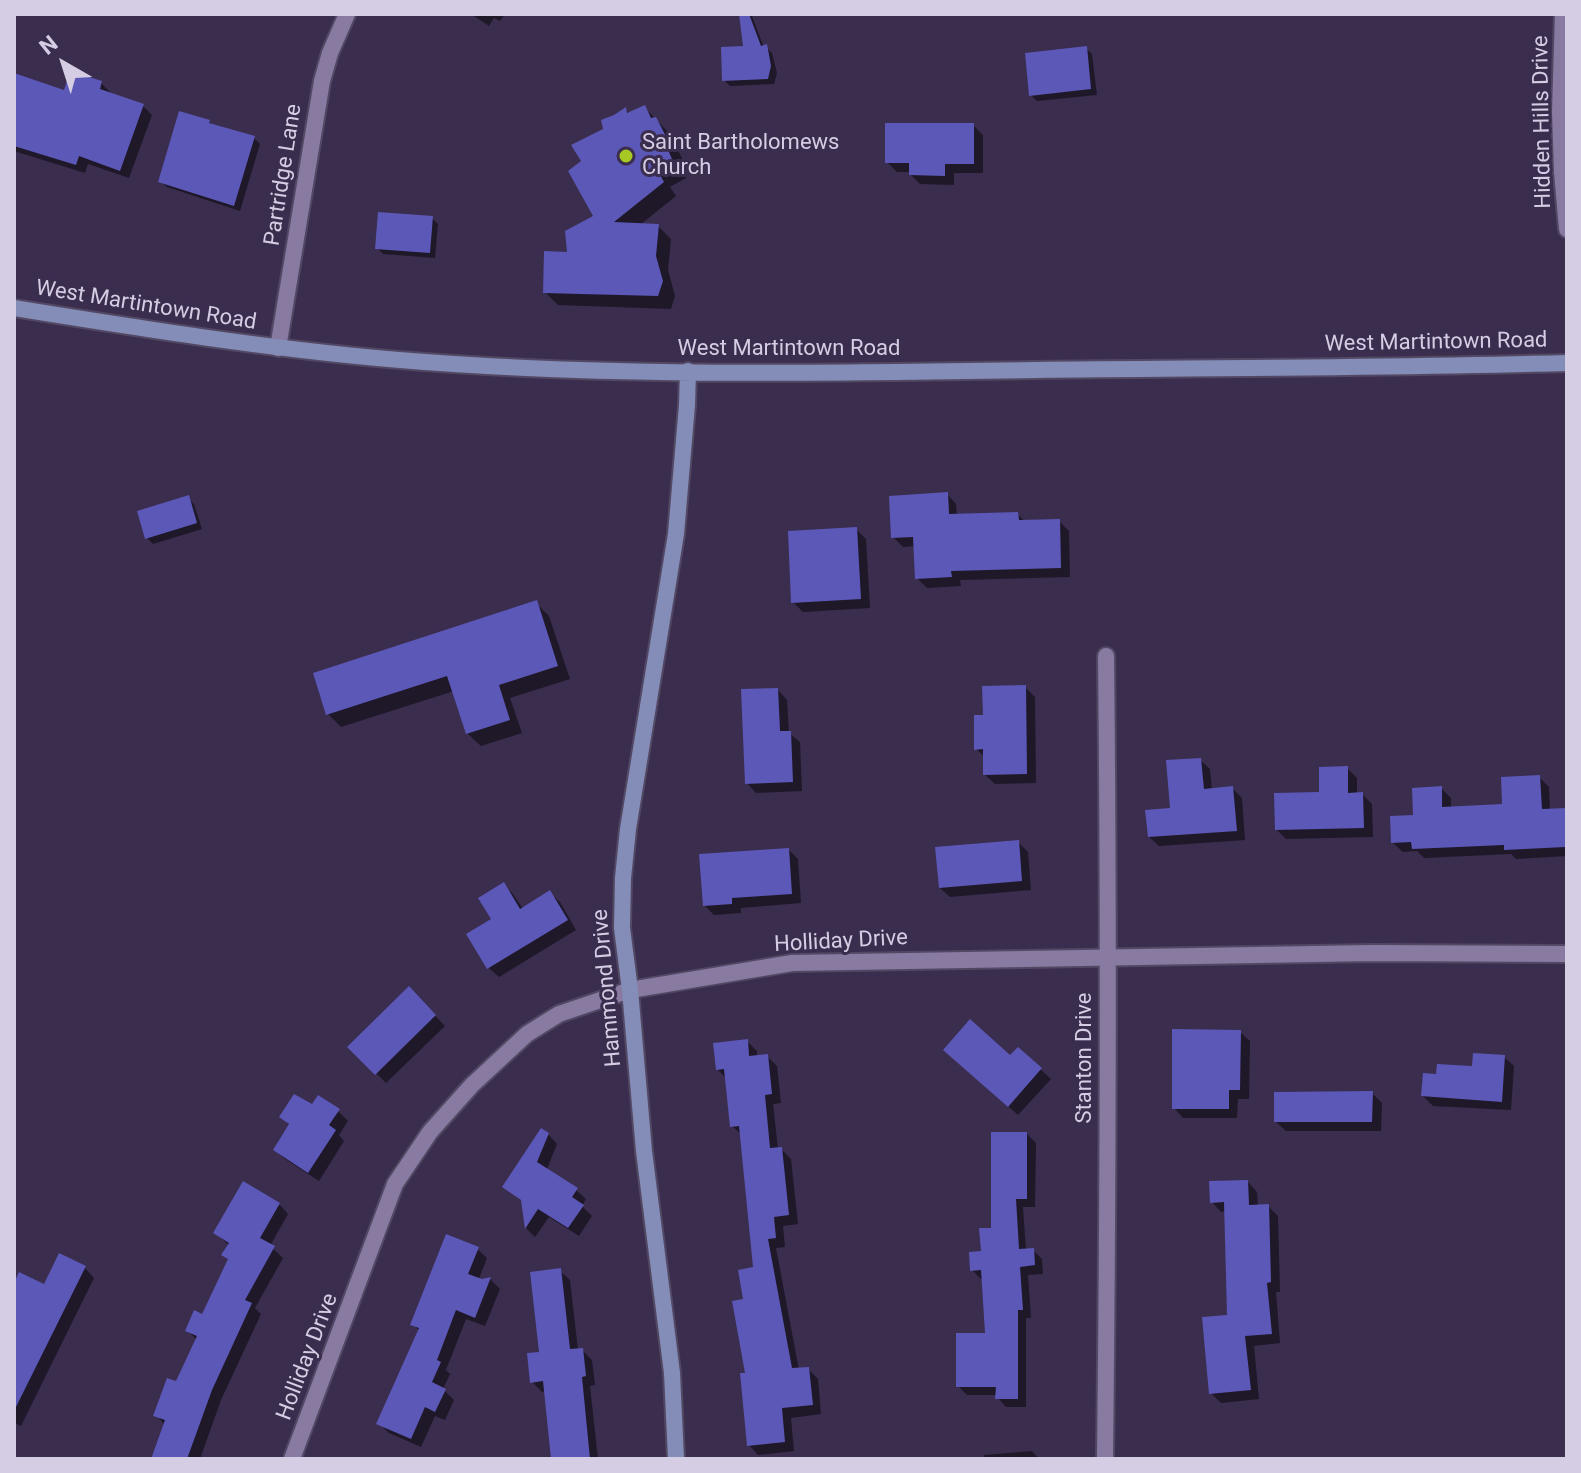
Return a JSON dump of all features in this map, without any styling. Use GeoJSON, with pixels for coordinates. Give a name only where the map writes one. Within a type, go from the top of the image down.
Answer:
{"type":"FeatureCollection","features":[{"type":"Feature","properties":{"kind":"main road","name":"West Martintown Road"},"geometry":{"type":"LineString","coordinates":[[14,308],[244,345],[478,365],[688,371],[936,372],[1567,363]]}},
{"type":"Feature","properties":{"kind":"main road","name":"Hammond Drive"},"geometry":{"type":"LineString","coordinates":[[676,1459],[672,1373],[644,1151],[622,928],[626,853],[676,534],[688,371]]}},
{"type":"Feature","properties":{"kind":"street","name":"Partridge Lane"},"geometry":{"type":"LineString","coordinates":[[278,348],[322,81],[347,14]]}},
{"type":"Feature","properties":{"kind":"street","name":"Hidden Hills Drive"},"geometry":{"type":"LineString","coordinates":[[1563,14],[1560,112],[1567,229]]}},
{"type":"Feature","properties":{"kind":"street","name":"Stanton Drive"},"geometry":{"type":"LineString","coordinates":[[1105,1459],[1109,917],[1106,656]]}},
{"type":"Feature","properties":{"kind":"street","name":"Holliday Drive"},"geometry":{"type":"LineString","coordinates":[[292,1459],[395,1184],[430,1132],[472,1085],[527,1034],[559,1014],[630,990],[792,963],[1372,953],[1567,954]]}},
{"type":"Feature","properties":{"kind":"building"},"geometry":{"type":"Polygon","coordinates":[[[739,14],[749,14],[761,46],[767,44],[771,66],[768,79],[722,81],[721,47],[743,46],[739,14]]]}},
{"type":"Feature","properties":{"kind":"building"},"geometry":{"type":"Polygon","coordinates":[[[1087,46],[1091,89],[1029,96],[1025,53],[1087,46]]]}},
{"type":"Feature","properties":{"kind":"building"},"geometry":{"type":"Polygon","coordinates":[[[70,71],[102,81],[100,89],[144,104],[120,171],[79,156],[76,165],[14,146],[14,73],[64,90],[70,71]]]}},
{"type":"Feature","properties":{"kind":"building"},"geometry":{"type":"Polygon","coordinates":[[[645,105],[651,118],[656,117],[672,148],[669,152],[674,164],[659,173],[664,182],[614,222],[659,224],[656,256],[663,281],[658,296],[543,293],[544,251],[567,252],[565,231],[593,216],[568,171],[581,161],[571,145],[603,129],[601,120],[626,107],[627,113],[645,105]]]}},
{"type":"Feature","properties":{"kind":"building"},"geometry":{"type":"Polygon","coordinates":[[[179,111],[255,136],[234,206],[158,182],[179,111]]]}},
{"type":"Feature","properties":{"kind":"building"},"geometry":{"type":"Polygon","coordinates":[[[885,123],[974,123],[974,164],[945,164],[945,176],[909,175],[909,163],[885,163],[885,123]]]}},
{"type":"Feature","properties":{"kind":"building"},"geometry":{"type":"Polygon","coordinates":[[[378,212],[433,216],[430,253],[375,249],[378,212]]]}},
{"type":"Feature","properties":{"kind":"building"},"geometry":{"type":"Polygon","coordinates":[[[948,492],[949,514],[1018,512],[1019,520],[1060,519],[1061,568],[951,571],[952,577],[915,579],[913,537],[891,538],[889,496],[948,492]]]}},
{"type":"Feature","properties":{"kind":"building"},"geometry":{"type":"Polygon","coordinates":[[[189,495],[197,523],[145,539],[137,511],[189,495]]]}},
{"type":"Feature","properties":{"kind":"building"},"geometry":{"type":"Polygon","coordinates":[[[857,527],[861,599],[791,603],[788,531],[857,527]]]}},
{"type":"Feature","properties":{"kind":"building"},"geometry":{"type":"Polygon","coordinates":[[[537,600],[558,666],[499,685],[510,720],[466,734],[447,676],[326,715],[313,673],[537,600]]]}},
{"type":"Feature","properties":{"kind":"building"},"geometry":{"type":"Polygon","coordinates":[[[1026,685],[1027,774],[983,775],[983,749],[974,750],[974,715],[983,715],[982,686],[1026,685]]]}},
{"type":"Feature","properties":{"kind":"building"},"geometry":{"type":"Polygon","coordinates":[[[778,688],[780,731],[791,731],[793,782],[745,784],[741,689],[778,688]]]}},
{"type":"Feature","properties":{"kind":"building"},"geometry":{"type":"Polygon","coordinates":[[[1201,758],[1204,789],[1233,786],[1237,831],[1148,837],[1145,810],[1170,808],[1166,760],[1201,758]]]}},
{"type":"Feature","properties":{"kind":"building"},"geometry":{"type":"Polygon","coordinates":[[[1348,766],[1348,793],[1363,792],[1364,828],[1275,830],[1274,793],[1319,792],[1319,767],[1348,766]]]}},
{"type":"Feature","properties":{"kind":"building"},"geometry":{"type":"Polygon","coordinates":[[[1540,775],[1542,809],[1567,808],[1565,847],[1504,850],[1504,845],[1412,849],[1411,842],[1391,843],[1390,816],[1413,815],[1412,788],[1442,786],[1442,807],[1502,804],[1501,777],[1540,775]]]}},
{"type":"Feature","properties":{"kind":"building"},"geometry":{"type":"Polygon","coordinates":[[[1019,840],[1022,881],[939,888],[935,847],[1019,840]]]}},
{"type":"Feature","properties":{"kind":"building"},"geometry":{"type":"Polygon","coordinates":[[[789,848],[792,894],[732,898],[732,904],[703,906],[699,854],[789,848]]]}},
{"type":"Feature","properties":{"kind":"building"},"geometry":{"type":"Polygon","coordinates":[[[504,882],[520,909],[550,890],[568,920],[487,969],[466,934],[491,919],[478,898],[504,882]]]}},
{"type":"Feature","properties":{"kind":"building"},"geometry":{"type":"Polygon","coordinates":[[[409,986],[436,1015],[375,1075],[347,1047],[409,986]]]}},
{"type":"Feature","properties":{"kind":"building"},"geometry":{"type":"Polygon","coordinates":[[[970,1019],[1010,1055],[1018,1047],[1042,1068],[1008,1107],[943,1050],[970,1019]]]}},
{"type":"Feature","properties":{"kind":"building"},"geometry":{"type":"Polygon","coordinates":[[[1172,1029],[1241,1030],[1240,1090],[1229,1090],[1229,1109],[1172,1109],[1172,1029]]]}},
{"type":"Feature","properties":{"kind":"building"},"geometry":{"type":"Polygon","coordinates":[[[748,1039],[749,1056],[768,1054],[772,1094],[765,1095],[770,1148],[782,1147],[789,1215],[774,1217],[776,1238],[768,1239],[792,1368],[809,1367],[813,1405],[782,1408],[785,1442],[747,1446],[740,1373],[745,1373],[732,1301],[743,1299],[738,1270],[753,1267],[739,1126],[730,1127],[724,1069],[716,1070],[713,1043],[748,1039]]]}},
{"type":"Feature","properties":{"kind":"building"},"geometry":{"type":"Polygon","coordinates":[[[1473,1053],[1505,1055],[1502,1102],[1421,1096],[1423,1073],[1436,1074],[1437,1064],[1472,1066],[1473,1053]]]}},
{"type":"Feature","properties":{"kind":"building"},"geometry":{"type":"Polygon","coordinates":[[[1373,1091],[1372,1122],[1274,1122],[1274,1092],[1373,1091]]]}},
{"type":"Feature","properties":{"kind":"building"},"geometry":{"type":"Polygon","coordinates":[[[294,1094],[312,1104],[318,1095],[340,1109],[329,1125],[336,1130],[308,1173],[273,1150],[289,1124],[279,1117],[294,1094]]]}},
{"type":"Feature","properties":{"kind":"building"},"geometry":{"type":"Polygon","coordinates":[[[541,1128],[549,1133],[537,1162],[578,1188],[572,1197],[584,1205],[568,1228],[538,1209],[525,1229],[521,1200],[502,1187],[541,1128]]]}},
{"type":"Feature","properties":{"kind":"building"},"geometry":{"type":"Polygon","coordinates":[[[991,1132],[1027,1132],[1027,1199],[1016,1199],[1019,1249],[1034,1248],[1035,1265],[1020,1267],[1023,1310],[1018,1310],[1018,1399],[995,1399],[996,1387],[956,1387],[956,1333],[985,1333],[981,1270],[970,1271],[969,1252],[981,1251],[979,1228],[991,1228],[991,1132]]]}},
{"type":"Feature","properties":{"kind":"building"},"geometry":{"type":"Polygon","coordinates":[[[1248,1180],[1249,1205],[1269,1204],[1271,1282],[1267,1283],[1272,1334],[1245,1336],[1251,1390],[1209,1394],[1202,1317],[1227,1315],[1224,1202],[1210,1203],[1209,1181],[1248,1180]]]}},
{"type":"Feature","properties":{"kind":"building"},"geometry":{"type":"Polygon","coordinates":[[[243,1181],[280,1203],[260,1238],[275,1246],[245,1300],[252,1303],[212,1390],[187,1459],[151,1459],[165,1420],[153,1416],[167,1378],[176,1381],[197,1336],[185,1331],[194,1310],[202,1314],[228,1259],[221,1255],[229,1243],[213,1233],[243,1181]]]}},
{"type":"Feature","properties":{"kind":"building"},"geometry":{"type":"Polygon","coordinates":[[[446,1234],[479,1247],[468,1274],[482,1279],[491,1277],[475,1318],[456,1310],[432,1382],[446,1389],[435,1412],[425,1407],[411,1439],[376,1424],[419,1328],[410,1325],[446,1234]]]}},
{"type":"Feature","properties":{"kind":"building"},"geometry":{"type":"Polygon","coordinates":[[[59,1253],[86,1266],[14,1411],[14,1283],[19,1272],[44,1284],[59,1253]]]}},
{"type":"Feature","properties":{"kind":"building"},"geometry":{"type":"Polygon","coordinates":[[[561,1268],[570,1349],[583,1348],[586,1376],[582,1377],[590,1459],[551,1459],[543,1381],[530,1383],[527,1353],[539,1352],[530,1272],[561,1268]]]}},
{"type":"Feature","properties":{"kind":"place","name":"Saint Bartholomews Church"},"geometry":{"type":"Point","coordinates":[626,156]}}]}
